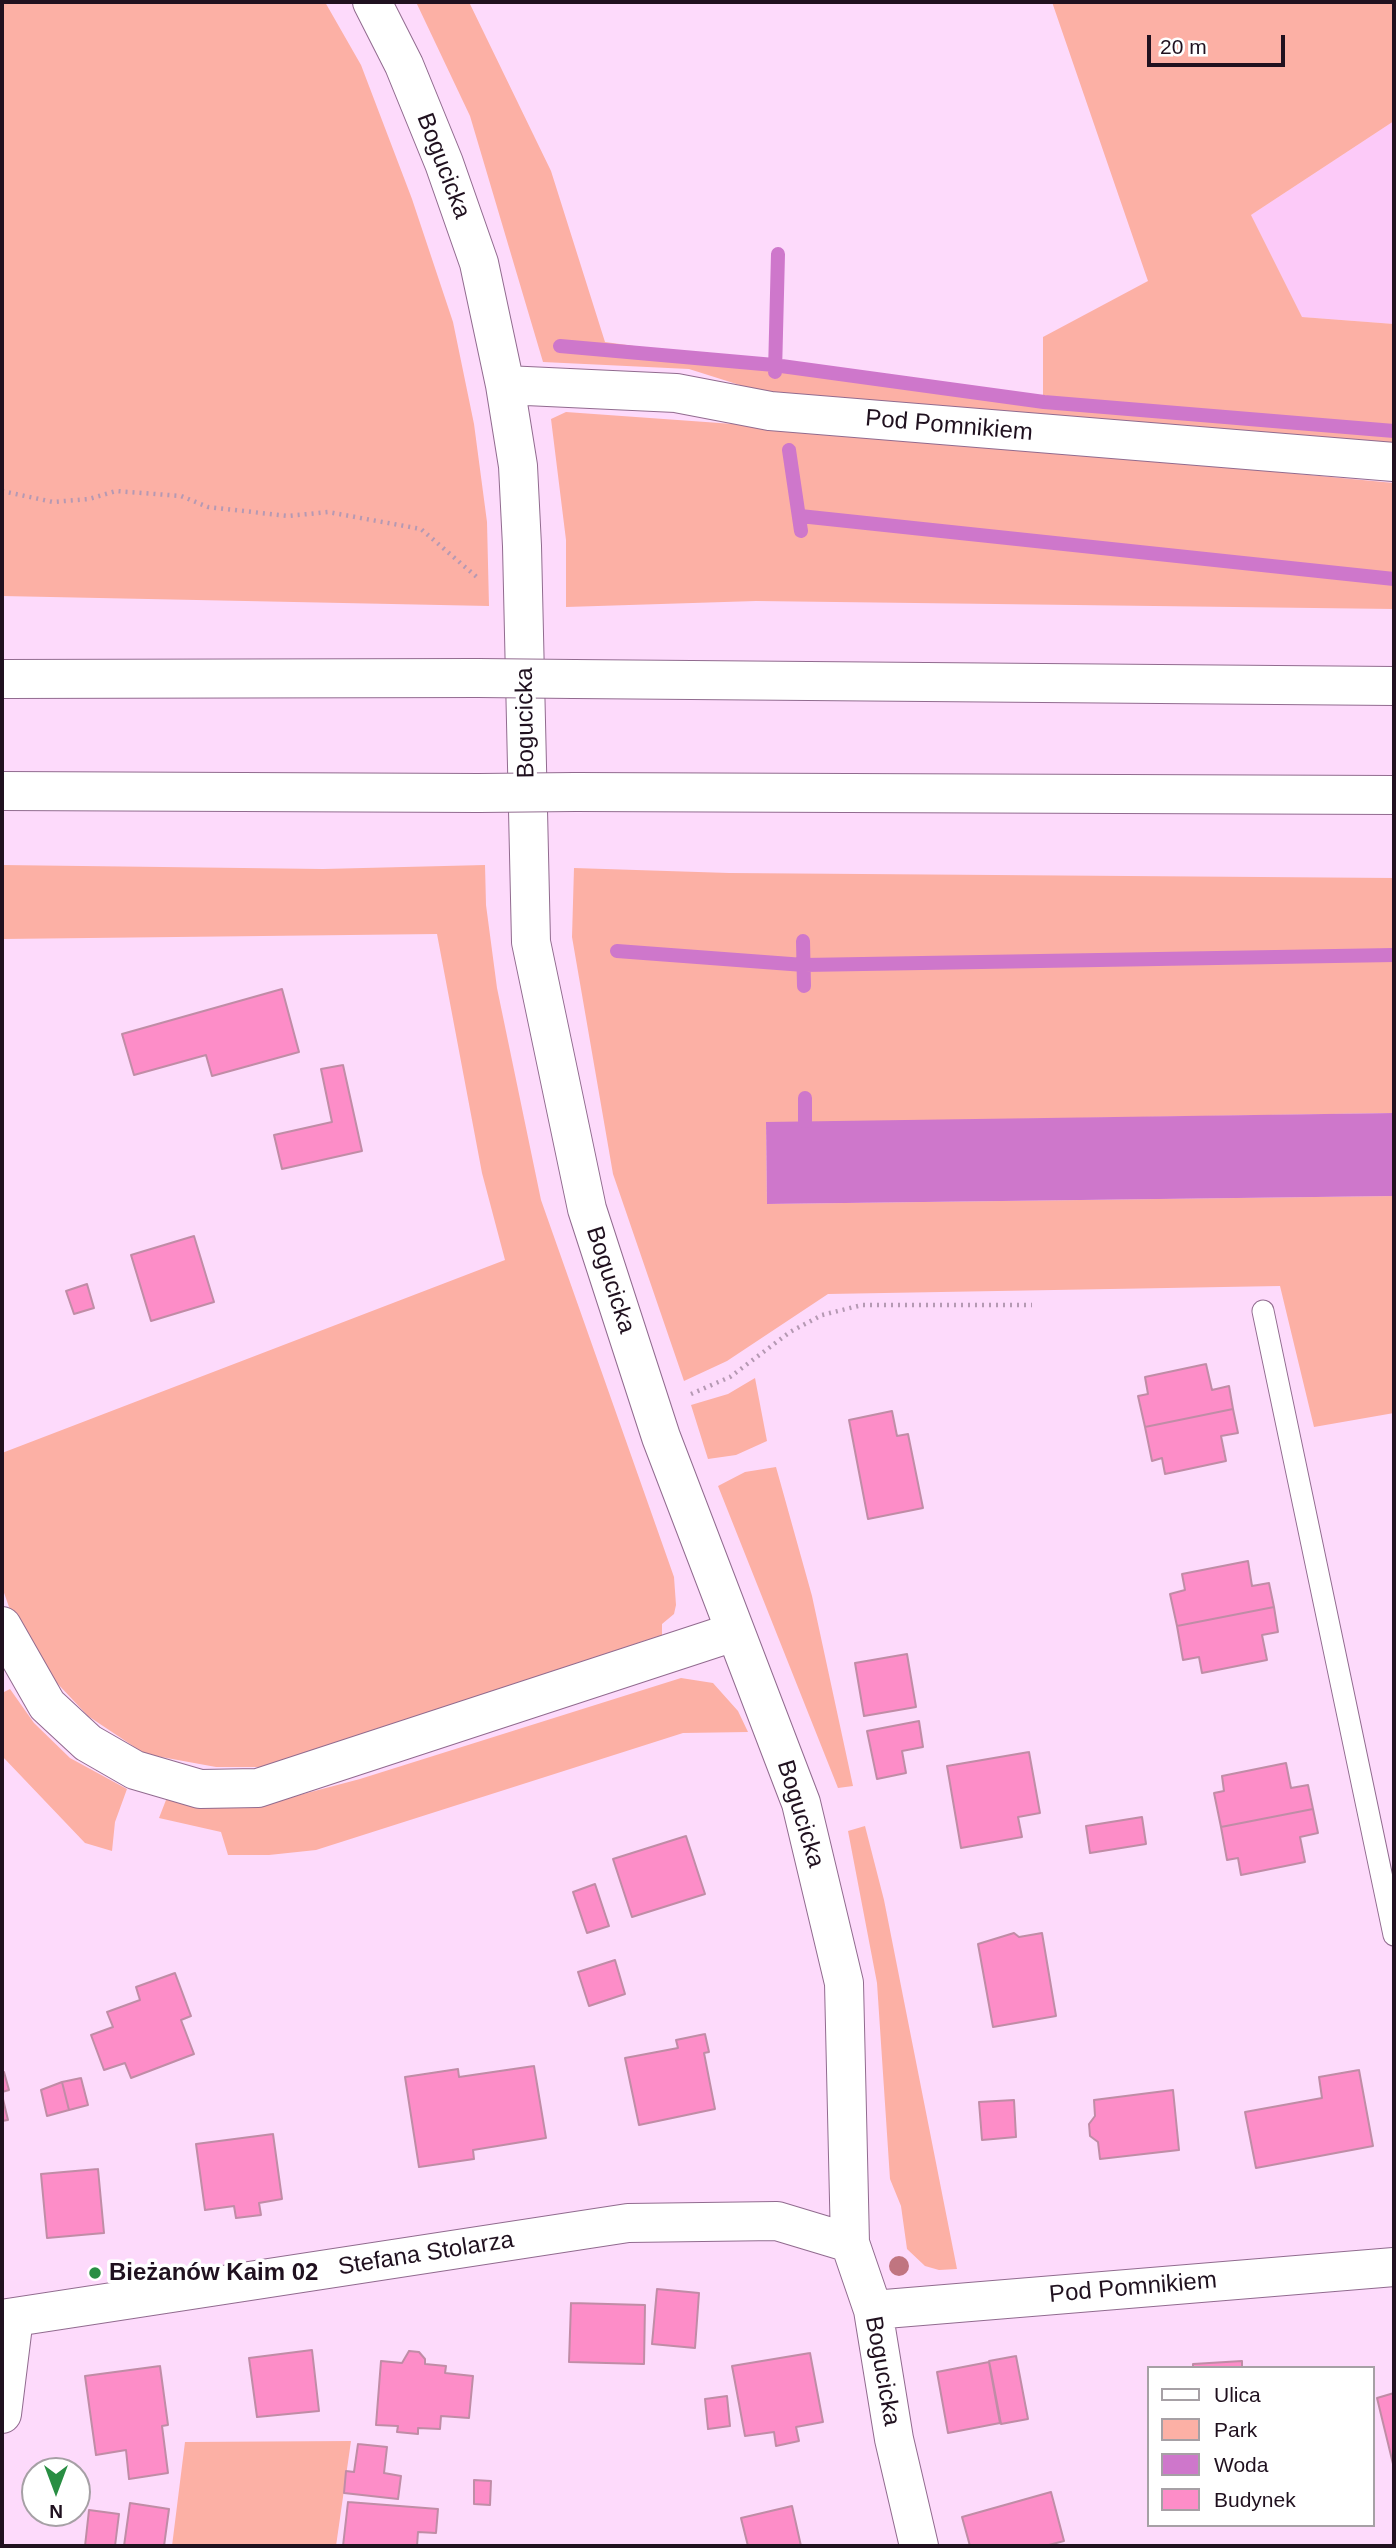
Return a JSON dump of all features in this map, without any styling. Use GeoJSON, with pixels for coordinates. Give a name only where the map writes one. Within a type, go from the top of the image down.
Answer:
{"type":"FeatureCollection","features":[{"type":"Feature","properties":{"kind":"main road","name":"Bogucicka"},"geometry":{"type":"LineString","coordinates":[[372,2],[404,65],[444,163],[479,263],[505,385],[518,466],[531,942],[587,1209],[652,1410],[801,1804],[844,1983],[850,2243],[873,2310],[894,2439],[919,2546]]}},
{"type":"Feature","properties":{"kind":"main road","name":"Pod Pomnikiem"},"geometry":{"type":"LineString","coordinates":[[505,385],[676,393],[770,411],[1394,462]]}},
{"type":"Feature","properties":{"kind":"main road"},"geometry":{"type":"LineString","coordinates":[[2,679],[574,678],[1394,686]]}},
{"type":"Feature","properties":{"kind":"main road"},"geometry":{"type":"LineString","coordinates":[[2,791],[1394,795]]}},
{"type":"Feature","properties":{"kind":"main road"},"geometry":{"type":"LineString","coordinates":[[2,1626],[47,1705],[88,1743],[135,1770],[200,1789],[258,1788],[734,1632]]}},
{"type":"Feature","properties":{"kind":"main road","name":"Stefana Stolarza"},"geometry":{"type":"LineString","coordinates":[[8,2318],[628,2223],[777,2221],[850,2243]]}},
{"type":"Feature","properties":{"kind":"main road","name":"Pod Pomnikiem"},"geometry":{"type":"LineString","coordinates":[[873,2310],[1394,2267]]}},
{"type":"Feature","properties":{"kind":"main road"},"geometry":{"type":"LineString","coordinates":[[2,2414],[8,2318]]}},
{"type":"Feature","properties":{"kind":"lane"},"geometry":{"type":"LineString","coordinates":[[1263,1311],[1394,1935]]}},
{"type":"Feature","properties":{"kind":"path"},"geometry":{"type":"LineString","coordinates":[[2,491],[53,502],[89,499],[116,491],[181,496],[208,507],[288,516],[328,512],[421,529],[480,579],[488,580]]}},
{"type":"Feature","properties":{"kind":"path"},"geometry":{"type":"LineString","coordinates":[[652,1410],[730,1377],[790,1332],[822,1315],[862,1305],[1032,1305]]}},
{"type":"Feature","properties":{"kind":"shaded area"},"geometry":{"type":"Polygon","coordinates":[[[1394,121],[1394,324],[1302,317],[1251,215],[1394,121]]]}},
{"type":"Feature","properties":{"kind":"green space"},"geometry":{"type":"Polygon","coordinates":[[[2,2],[325,2],[361,65],[412,199],[453,322],[474,424],[487,522],[489,606],[2,596],[2,2]]]}},
{"type":"Feature","properties":{"kind":"green space"},"geometry":{"type":"Polygon","coordinates":[[[416,2],[469,2],[551,171],[605,342],[1043,402],[1043,337],[1148,281],[1052,2],[1394,2],[1394,121],[1251,215],[1302,317],[1394,324],[1394,448],[765,393],[689,369],[543,362],[470,116],[416,2]]]}},
{"type":"Feature","properties":{"kind":"green space"},"geometry":{"type":"Polygon","coordinates":[[[566,412],[887,435],[1394,483],[1394,609],[756,601],[566,607],[566,540],[551,419],[566,412]]]}},
{"type":"Feature","properties":{"kind":"green space"},"geometry":{"type":"Polygon","coordinates":[[[2,865],[323,869],[485,865],[486,905],[497,988],[541,1200],[674,1577],[676,1605],[674,1614],[662,1624],[662,1635],[262,1767],[216,1767],[145,1754],[88,1716],[41,1666],[16,1627],[2,1587],[2,1453],[505,1260],[482,1173],[437,934],[2,939],[2,865]]]}},
{"type":"Feature","properties":{"kind":"green space"},"geometry":{"type":"Polygon","coordinates":[[[574,868],[729,873],[1394,878],[1394,1113],[766,1123],[767,1204],[1394,1196],[1394,1413],[1314,1427],[1280,1286],[828,1294],[727,1361],[684,1381],[613,1174],[572,937],[574,868]]]}},
{"type":"Feature","properties":{"kind":"green space"},"geometry":{"type":"Polygon","coordinates":[[[755,1378],[767,1441],[736,1455],[708,1459],[691,1405],[728,1394],[755,1378]]]}},
{"type":"Feature","properties":{"kind":"green space"},"geometry":{"type":"Polygon","coordinates":[[[776,1467],[812,1596],[853,1786],[838,1788],[718,1486],[745,1472],[776,1467]]]}},
{"type":"Feature","properties":{"kind":"green space"},"geometry":{"type":"Polygon","coordinates":[[[681,1678],[713,1683],[738,1711],[748,1732],[683,1733],[316,1850],[269,1855],[228,1855],[221,1832],[159,1818],[166,1800],[269,1803],[360,1779],[681,1678]]]}},
{"type":"Feature","properties":{"kind":"green space"},"geometry":{"type":"Polygon","coordinates":[[[10,1689],[34,1723],[70,1758],[127,1789],[115,1822],[112,1851],[85,1843],[2,1756],[2,1693],[10,1689]]]}},
{"type":"Feature","properties":{"kind":"green space"},"geometry":{"type":"Polygon","coordinates":[[[865,1826],[884,1900],[957,2269],[939,2270],[925,2266],[907,2249],[901,2206],[890,2179],[877,1983],[848,1831],[865,1826]]]}},
{"type":"Feature","properties":{"kind":"green space"},"geometry":{"type":"Polygon","coordinates":[[[351,2441],[336,2546],[172,2546],[185,2442],[351,2441]]]}},
{"type":"Feature","properties":{"kind":"water"},"geometry":{"type":"Polygon","coordinates":[[[1394,1113],[1394,1196],[767,1204],[766,1122],[1394,1113]]]}},
{"type":"Feature","properties":{"kind":"building"},"geometry":{"type":"Polygon","coordinates":[[[282,989],[299,1052],[212,1076],[206,1055],[134,1075],[122,1034],[282,989]]]}},
{"type":"Feature","properties":{"kind":"building"},"geometry":{"type":"Polygon","coordinates":[[[343,1065],[362,1151],[282,1169],[274,1135],[332,1122],[321,1069],[343,1065]]]}},
{"type":"Feature","properties":{"kind":"building"},"geometry":{"type":"Polygon","coordinates":[[[194,1236],[214,1302],[151,1321],[131,1255],[194,1236]]]}},
{"type":"Feature","properties":{"kind":"building"},"geometry":{"type":"Polygon","coordinates":[[[87,1284],[94,1308],[74,1314],[66,1291],[87,1284]]]}},
{"type":"Feature","properties":{"kind":"building"},"geometry":{"type":"Polygon","coordinates":[[[1206,1364],[1212,1390],[1229,1386],[1233,1409],[1145,1427],[1138,1396],[1148,1394],[1145,1377],[1206,1364]]]}},
{"type":"Feature","properties":{"kind":"building"},"geometry":{"type":"Polygon","coordinates":[[[1233,1409],[1238,1433],[1221,1436],[1226,1461],[1165,1474],[1162,1458],[1152,1461],[1145,1427],[1233,1409]]]}},
{"type":"Feature","properties":{"kind":"building"},"geometry":{"type":"Polygon","coordinates":[[[892,1411],[897,1436],[908,1434],[923,1508],[868,1519],[849,1420],[892,1411]]]}},
{"type":"Feature","properties":{"kind":"building"},"geometry":{"type":"Polygon","coordinates":[[[1248,1561],[1252,1586],[1269,1583],[1274,1607],[1177,1626],[1170,1594],[1185,1590],[1182,1574],[1248,1561]]]}},
{"type":"Feature","properties":{"kind":"building"},"geometry":{"type":"Polygon","coordinates":[[[1274,1607],[1278,1632],[1262,1635],[1267,1660],[1202,1673],[1199,1657],[1183,1660],[1177,1626],[1274,1607]]]}},
{"type":"Feature","properties":{"kind":"building"},"geometry":{"type":"Polygon","coordinates":[[[907,1654],[916,1707],[864,1716],[855,1663],[907,1654]]]}},
{"type":"Feature","properties":{"kind":"building"},"geometry":{"type":"Polygon","coordinates":[[[919,1721],[923,1747],[902,1751],[906,1773],[877,1779],[867,1731],[919,1721]]]}},
{"type":"Feature","properties":{"kind":"building"},"geometry":{"type":"Polygon","coordinates":[[[1029,1752],[1040,1813],[1018,1817],[1022,1837],[961,1848],[947,1766],[1029,1752]]]}},
{"type":"Feature","properties":{"kind":"building"},"geometry":{"type":"Polygon","coordinates":[[[1286,1763],[1291,1788],[1308,1785],[1313,1809],[1221,1827],[1214,1793],[1224,1791],[1222,1776],[1286,1763]]]}},
{"type":"Feature","properties":{"kind":"building"},"geometry":{"type":"Polygon","coordinates":[[[1313,1809],[1318,1833],[1300,1837],[1305,1862],[1241,1875],[1238,1858],[1227,1860],[1221,1827],[1313,1809]]]}},
{"type":"Feature","properties":{"kind":"building"},"geometry":{"type":"Polygon","coordinates":[[[1142,1817],[1146,1844],[1090,1853],[1086,1826],[1142,1817]]]}},
{"type":"Feature","properties":{"kind":"building"},"geometry":{"type":"Polygon","coordinates":[[[686,1836],[705,1894],[632,1917],[613,1859],[686,1836]]]}},
{"type":"Feature","properties":{"kind":"building"},"geometry":{"type":"Polygon","coordinates":[[[595,1884],[609,1926],[587,1933],[573,1892],[595,1884]]]}},
{"type":"Feature","properties":{"kind":"building"},"geometry":{"type":"Polygon","coordinates":[[[1014,1933],[1019,1937],[1042,1933],[1056,2016],[993,2027],[978,1944],[1014,1933]]]}},
{"type":"Feature","properties":{"kind":"building"},"geometry":{"type":"Polygon","coordinates":[[[615,1960],[625,1994],[589,2006],[578,1972],[615,1960]]]}},
{"type":"Feature","properties":{"kind":"building"},"geometry":{"type":"Polygon","coordinates":[[[175,1973],[191,2016],[181,2020],[194,2054],[131,2078],[125,2063],[104,2070],[91,2035],[113,2027],[107,2012],[140,2000],[136,1987],[175,1973]]]}},
{"type":"Feature","properties":{"kind":"building"},"geometry":{"type":"Polygon","coordinates":[[[705,2034],[709,2052],[704,2053],[715,2109],[639,2125],[625,2058],[678,2048],[676,2040],[705,2034]]]}},
{"type":"Feature","properties":{"kind":"building"},"geometry":{"type":"Polygon","coordinates":[[[534,2066],[546,2138],[473,2150],[474,2159],[419,2167],[405,2077],[458,2069],[459,2077],[534,2066]]]}},
{"type":"Feature","properties":{"kind":"building"},"geometry":{"type":"Polygon","coordinates":[[[1359,2070],[1373,2146],[1256,2168],[1245,2112],[1322,2098],[1319,2077],[1359,2070]]]}},
{"type":"Feature","properties":{"kind":"building"},"geometry":{"type":"Polygon","coordinates":[[[4,2072],[9,2090],[2,2092],[2,2073],[4,2072]]]}},
{"type":"Feature","properties":{"kind":"building"},"geometry":{"type":"Polygon","coordinates":[[[81,2078],[88,2105],[69,2110],[62,2082],[81,2078]]]}},
{"type":"Feature","properties":{"kind":"building"},"geometry":{"type":"Polygon","coordinates":[[[62,2082],[69,2110],[47,2116],[41,2090],[62,2082]]]}},
{"type":"Feature","properties":{"kind":"building"},"geometry":{"type":"Polygon","coordinates":[[[1173,2090],[1179,2150],[1100,2159],[1098,2142],[1090,2136],[1089,2124],[1095,2116],[1094,2100],[1173,2090]]]}},
{"type":"Feature","properties":{"kind":"building"},"geometry":{"type":"Polygon","coordinates":[[[2,2095],[8,2120],[2,2121],[2,2095]]]}},
{"type":"Feature","properties":{"kind":"building"},"geometry":{"type":"Polygon","coordinates":[[[1014,2100],[1016,2137],[982,2140],[979,2102],[1014,2100]]]}},
{"type":"Feature","properties":{"kind":"building"},"geometry":{"type":"Polygon","coordinates":[[[273,2134],[282,2199],[259,2203],[261,2215],[236,2218],[234,2206],[205,2210],[196,2144],[273,2134]]]}},
{"type":"Feature","properties":{"kind":"building"},"geometry":{"type":"Polygon","coordinates":[[[98,2169],[104,2233],[47,2238],[41,2174],[98,2169]]]}},
{"type":"Feature","properties":{"kind":"building"},"geometry":{"type":"Polygon","coordinates":[[[657,2289],[699,2293],[695,2348],[652,2344],[657,2289]]]}},
{"type":"Feature","properties":{"kind":"building"},"geometry":{"type":"Polygon","coordinates":[[[571,2303],[645,2305],[644,2364],[569,2362],[571,2303]]]}},
{"type":"Feature","properties":{"kind":"building"},"geometry":{"type":"Polygon","coordinates":[[[312,2350],[319,2411],[257,2417],[249,2358],[312,2350]]]}},
{"type":"Feature","properties":{"kind":"building"},"geometry":{"type":"Polygon","coordinates":[[[409,2351],[419,2352],[425,2359],[425,2364],[446,2366],[445,2373],[473,2376],[469,2418],[441,2416],[440,2429],[418,2428],[418,2434],[397,2432],[398,2426],[376,2425],[381,2361],[402,2363],[409,2351]]]}},
{"type":"Feature","properties":{"kind":"building"},"geometry":{"type":"Polygon","coordinates":[[[810,2353],[823,2422],[796,2427],[799,2441],[776,2446],[774,2432],[745,2436],[732,2366],[810,2353]]]}},
{"type":"Feature","properties":{"kind":"building"},"geometry":{"type":"Polygon","coordinates":[[[1016,2356],[1028,2419],[1001,2424],[989,2361],[1016,2356]]]}},
{"type":"Feature","properties":{"kind":"building"},"geometry":{"type":"Polygon","coordinates":[[[1242,2361],[1242,2366],[1193,2364],[1242,2361]]]}},
{"type":"Feature","properties":{"kind":"building"},"geometry":{"type":"Polygon","coordinates":[[[989,2362],[1000,2423],[948,2433],[937,2372],[989,2362]]]}},
{"type":"Feature","properties":{"kind":"building"},"geometry":{"type":"Polygon","coordinates":[[[160,2366],[168,2425],[162,2426],[168,2473],[129,2479],[126,2450],[96,2455],[85,2376],[160,2366]]]}},
{"type":"Feature","properties":{"kind":"building"},"geometry":{"type":"Polygon","coordinates":[[[1394,2393],[1394,2468],[1377,2398],[1394,2393]]]}},
{"type":"Feature","properties":{"kind":"building"},"geometry":{"type":"Polygon","coordinates":[[[727,2396],[730,2426],[708,2429],[705,2399],[727,2396]]]}},
{"type":"Feature","properties":{"kind":"building"},"geometry":{"type":"Polygon","coordinates":[[[358,2444],[387,2447],[384,2473],[401,2476],[398,2499],[344,2493],[346,2471],[354,2472],[358,2444]]]}},
{"type":"Feature","properties":{"kind":"building"},"geometry":{"type":"Polygon","coordinates":[[[474,2480],[491,2481],[490,2505],[474,2504],[474,2480]]]}},
{"type":"Feature","properties":{"kind":"building"},"geometry":{"type":"Polygon","coordinates":[[[1051,2492],[1064,2541],[1045,2546],[970,2546],[962,2517],[1051,2492]]]}},
{"type":"Feature","properties":{"kind":"building"},"geometry":{"type":"Polygon","coordinates":[[[348,2502],[438,2509],[436,2533],[418,2532],[417,2546],[343,2546],[348,2502]]]}},
{"type":"Feature","properties":{"kind":"building"},"geometry":{"type":"Polygon","coordinates":[[[130,2503],[169,2509],[164,2546],[124,2546],[130,2503]]]}},
{"type":"Feature","properties":{"kind":"building"},"geometry":{"type":"Polygon","coordinates":[[[792,2506],[801,2546],[748,2546],[741,2518],[792,2506]]]}},
{"type":"Feature","properties":{"kind":"building"},"geometry":{"type":"Polygon","coordinates":[[[91,2510],[119,2514],[115,2546],[85,2546],[87,2527],[91,2527],[91,2510]]]}},
{"type":"Feature","properties":{"kind":"waterway"},"geometry":{"type":"LineString","coordinates":[[775,372],[778,254]]}},
{"type":"Feature","properties":{"kind":"waterway"},"geometry":{"type":"LineString","coordinates":[[560,346],[774,365],[1044,402],[1394,431]]}},
{"type":"Feature","properties":{"kind":"waterway"},"geometry":{"type":"LineString","coordinates":[[789,450],[801,531]]}},
{"type":"Feature","properties":{"kind":"waterway"},"geometry":{"type":"LineString","coordinates":[[800,516],[1394,579]]}},
{"type":"Feature","properties":{"kind":"waterway"},"geometry":{"type":"LineString","coordinates":[[803,941],[804,986]]}},
{"type":"Feature","properties":{"kind":"waterway"},"geometry":{"type":"LineString","coordinates":[[617,951],[804,965],[1394,955]]}},
{"type":"Feature","properties":{"kind":"waterway"},"geometry":{"type":"LineString","coordinates":[[805,1098],[805,1121]]}},
{"type":"Feature","properties":{"kind":"place","name":"Bieżanów Kaim 02"},"geometry":{"type":"Point","coordinates":[95,2273]}}]}
